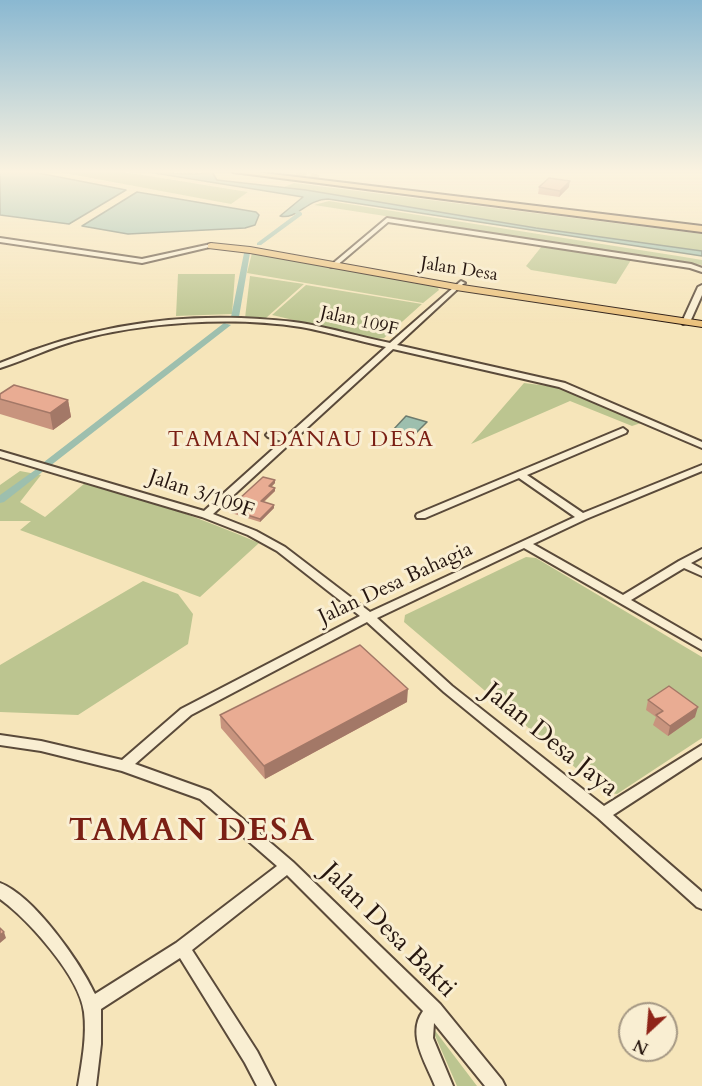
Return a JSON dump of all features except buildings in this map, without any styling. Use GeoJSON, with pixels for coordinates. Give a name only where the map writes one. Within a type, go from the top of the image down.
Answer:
{"type":"FeatureCollection","features":[{"type":"Feature","properties":{"kind":"highway"},"geometry":{"type":"LineString","coordinates":[[665,223],[702,227]]}},
{"type":"Feature","properties":{"kind":"highway"},"geometry":{"type":"LineString","coordinates":[[671,223],[702,227]]}},
{"type":"Feature","properties":{"kind":"main road","name":"Jalan Desa"},"geometry":{"type":"LineString","coordinates":[[211,246],[250,250],[702,322]]}},
{"type":"Feature","properties":{"kind":"street"},"geometry":{"type":"LineString","coordinates":[[335,264],[384,223]]}},
{"type":"Feature","properties":{"kind":"street"},"geometry":{"type":"LineString","coordinates":[[406,223],[692,266],[702,270]]}},
{"type":"Feature","properties":{"kind":"street","name":"Jalan Desa"},"geometry":{"type":"LineString","coordinates":[[0,240],[142,261],[211,246]]}},
{"type":"Feature","properties":{"kind":"street"},"geometry":{"type":"LineString","coordinates":[[206,514],[388,346],[459,285]]}},
{"type":"Feature","properties":{"kind":"street"},"geometry":{"type":"LineString","coordinates":[[687,320],[702,287]]}},
{"type":"Feature","properties":{"kind":"street","name":"Jalan 109F"},"geometry":{"type":"LineString","coordinates":[[0,366],[40,348],[73,339],[174,320],[289,324],[562,385],[702,445]]}},
{"type":"Feature","properties":{"kind":"street"},"geometry":{"type":"LineString","coordinates":[[422,516],[623,431]]}},
{"type":"Feature","properties":{"kind":"street"},"geometry":{"type":"LineString","coordinates":[[271,435],[287,440]]}},
{"type":"Feature","properties":{"kind":"street","name":"Jalan 3/109F"},"geometry":{"type":"LineString","coordinates":[[0,454],[206,514],[252,533],[281,549],[368,616]]}},
{"type":"Feature","properties":{"kind":"street","name":"Jalan Desa Bahagia"},"geometry":{"type":"LineString","coordinates":[[124,766],[186,712],[368,616],[582,517],[702,468]]}},
{"type":"Feature","properties":{"kind":"street"},"geometry":{"type":"LineString","coordinates":[[519,474],[582,517]]}},
{"type":"Feature","properties":{"kind":"street"},"geometry":{"type":"LineString","coordinates":[[527,544],[702,646]]}},
{"type":"Feature","properties":{"kind":"street"},"geometry":{"type":"LineString","coordinates":[[625,600],[702,552]]}},
{"type":"Feature","properties":{"kind":"street"},"geometry":{"type":"LineString","coordinates":[[683,563],[702,573]]}},
{"type":"Feature","properties":{"kind":"street","name":"Jalan Desa Jaya"},"geometry":{"type":"LineString","coordinates":[[368,616],[448,689],[603,814],[702,903]]}},
{"type":"Feature","properties":{"kind":"street","name":"Jalan Desa Bakti"},"geometry":{"type":"LineString","coordinates":[[0,740],[41,746],[124,766],[205,795],[288,866],[434,1010],[496,1086]]}},
{"type":"Feature","properties":{"kind":"street"},"geometry":{"type":"LineString","coordinates":[[603,814],[702,750]]}},
{"type":"Feature","properties":{"kind":"street"},"geometry":{"type":"LineString","coordinates":[[92,1005],[182,948],[288,866]]}},
{"type":"Feature","properties":{"kind":"street"},"geometry":{"type":"LineString","coordinates":[[0,890],[14,899],[59,947],[92,1005],[91,1064],[87,1086]]}},
{"type":"Feature","properties":{"kind":"street"},"geometry":{"type":"LineString","coordinates":[[182,948],[251,1057],[266,1086]]}},
{"type":"Feature","properties":{"kind":"street"},"geometry":{"type":"LineString","coordinates":[[434,1010],[425,1022],[424,1038],[444,1086]]}},
{"type":"Feature","properties":{"kind":"green space"},"geometry":{"type":"Polygon","coordinates":[[[428,223],[466,223],[702,260],[702,265],[428,223]]]}},
{"type":"Feature","properties":{"kind":"green space"},"geometry":{"type":"Polygon","coordinates":[[[503,223],[611,223],[702,234],[702,251],[503,223]]]}},
{"type":"Feature","properties":{"kind":"green space"},"geometry":{"type":"Polygon","coordinates":[[[542,246],[631,260],[616,284],[531,270],[526,266],[542,246]]]}},
{"type":"Feature","properties":{"kind":"green space"},"geometry":{"type":"Polygon","coordinates":[[[252,253],[437,286],[439,290],[423,303],[247,273],[252,253]]]}},
{"type":"Feature","properties":{"kind":"green space"},"geometry":{"type":"Polygon","coordinates":[[[178,274],[235,274],[232,314],[176,316],[178,274]]]}},
{"type":"Feature","properties":{"kind":"green space"},"geometry":{"type":"Polygon","coordinates":[[[250,276],[304,284],[266,318],[245,318],[250,276]]]}},
{"type":"Feature","properties":{"kind":"green space"},"geometry":{"type":"Polygon","coordinates":[[[306,285],[422,304],[384,338],[376,339],[272,315],[306,285]]]}},
{"type":"Feature","properties":{"kind":"green space"},"geometry":{"type":"Polygon","coordinates":[[[524,383],[556,387],[641,423],[632,426],[570,401],[471,444],[524,383]]]}},
{"type":"Feature","properties":{"kind":"green space"},"geometry":{"type":"Polygon","coordinates":[[[20,471],[41,475],[20,502],[45,517],[85,483],[173,509],[259,543],[200,597],[20,530],[31,521],[0,521],[0,485],[20,471]]]}},
{"type":"Feature","properties":{"kind":"green space"},"geometry":{"type":"Polygon","coordinates":[[[526,557],[536,558],[702,657],[702,738],[617,794],[604,792],[404,622],[405,615],[526,557]]]}},
{"type":"Feature","properties":{"kind":"green space"},"geometry":{"type":"Polygon","coordinates":[[[143,581],[178,594],[193,614],[188,644],[78,715],[0,712],[0,665],[143,581]]]}},
{"type":"Feature","properties":{"kind":"green space"},"geometry":{"type":"Polygon","coordinates":[[[430,1024],[477,1086],[457,1086],[430,1024]]]}},
{"type":"Feature","properties":{"kind":"shaded area"},"geometry":{"type":"Polygon","coordinates":[[[87,223],[256,223],[245,228],[128,234],[82,226],[87,223]]]}},
{"type":"Feature","properties":{"kind":"shaded area"},"geometry":{"type":"Polygon","coordinates":[[[483,223],[504,223],[702,251],[702,256],[483,223]]]}},
{"type":"Feature","properties":{"kind":"shaded area"},"geometry":{"type":"Polygon","coordinates":[[[406,416],[427,422],[414,435],[393,430],[406,416]]]}},
{"type":"Feature","properties":{"kind":"waterway"},"geometry":{"type":"LineString","coordinates":[[259,244],[288,223]]}},
{"type":"Feature","properties":{"kind":"waterway"},"geometry":{"type":"LineString","coordinates":[[235,317],[247,253]]}},
{"type":"Feature","properties":{"kind":"waterway"},"geometry":{"type":"LineString","coordinates":[[47,464],[227,325]]}},
{"type":"Feature","properties":{"kind":"waterway"},"geometry":{"type":"LineString","coordinates":[[0,500],[38,471]]}},
{"type":"Feature","properties":{"kind":"district","name":"TAMAN DANAU DESA"},"geometry":{"type":"Point","coordinates":[301,441]}},
{"type":"Feature","properties":{"kind":"district","name":"TAMAN DESA"},"geometry":{"type":"Point","coordinates":[192,832]}}]}
